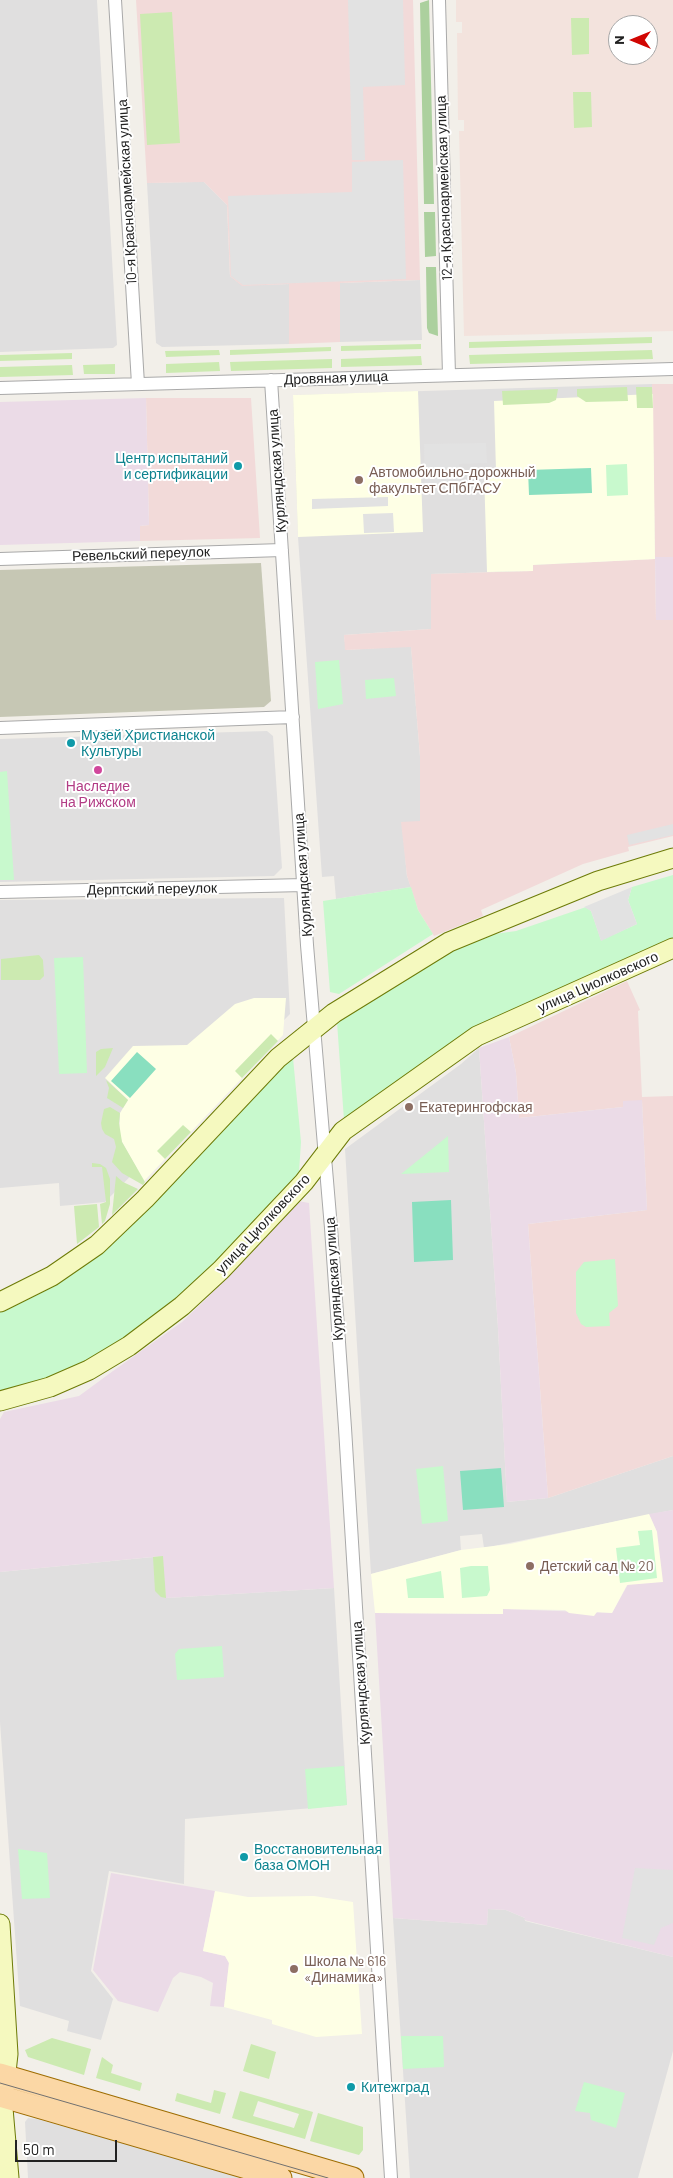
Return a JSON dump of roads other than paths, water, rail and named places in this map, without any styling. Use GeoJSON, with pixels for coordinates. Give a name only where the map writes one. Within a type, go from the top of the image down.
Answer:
{"type":"FeatureCollection","features":[{"type":"Feature","properties":{"kind":"main road"},"geometry":{"type":"LineString","coordinates":[[2,2085],[281,2178]]}},
{"type":"Feature","properties":{"kind":"main road"},"geometry":{"type":"LineString","coordinates":[[2,2085],[353,2178]]}},
{"type":"Feature","properties":{"kind":"street","name":"10-я Красноармейская улица"},"geometry":{"type":"LineString","coordinates":[[115,0],[138,384]]}},
{"type":"Feature","properties":{"kind":"street","name":"12-я Красноармейская улица"},"geometry":{"type":"LineString","coordinates":[[438,0],[449,375]]}},
{"type":"Feature","properties":{"kind":"street","name":"Дровяная улица"},"geometry":{"type":"LineString","coordinates":[[0,388],[673,369]]}},
{"type":"Feature","properties":{"kind":"street","name":"Курляндская улица"},"geometry":{"type":"LineString","coordinates":[[271,380],[314,1028],[345,1428],[391,2178]]}},
{"type":"Feature","properties":{"kind":"street","name":"Ревельский переулок"},"geometry":{"type":"LineString","coordinates":[[0,559],[282,550]]}},
{"type":"Feature","properties":{"kind":"street"},"geometry":{"type":"LineString","coordinates":[[0,728],[293,717]]}},
{"type":"Feature","properties":{"kind":"street"},"geometry":{"type":"LineString","coordinates":[[0,1302],[52,1276],[97,1245],[145,1199],[278,1058],[334,1013],[441,946],[598,881],[673,858]]}},
{"type":"Feature","properties":{"kind":"street","name":"Дерптский переулок"},"geometry":{"type":"LineString","coordinates":[[0,892],[304,885]]}},
{"type":"Feature","properties":{"kind":"street","name":"улица Циолковского"},"geometry":{"type":"LineString","coordinates":[[0,1400],[50,1387],[89,1370],[129,1346],[174,1312],[221,1270],[304,1182],[343,1131],[477,1036],[673,948]]}},
{"type":"Feature","properties":{"kind":"street"},"geometry":{"type":"LineString","coordinates":[[0,1924],[8,2054],[2,2085],[10,2178]]}},
{"type":"Feature","properties":{"kind":"tram line"},"geometry":{"type":"LineString","coordinates":[[0,2083],[328,2178]]}},
{"type":"Feature","properties":{"kind":"place","name":"Центр испытаний и сертификации"},"geometry":{"type":"Point","coordinates":[238,466]}},
{"type":"Feature","properties":{"kind":"place","name":"Автомобильно-дорожный факультет СПбГАСУ"},"geometry":{"type":"Point","coordinates":[359,480]}},
{"type":"Feature","properties":{"kind":"place","name":"Музей Христианской Культуры"},"geometry":{"type":"Point","coordinates":[71,743]}},
{"type":"Feature","properties":{"kind":"place","name":"Наследие на Рижском"},"geometry":{"type":"Point","coordinates":[98,770]}},
{"type":"Feature","properties":{"kind":"place","name":"Екатерингофская"},"geometry":{"type":"Point","coordinates":[409,1107]}},
{"type":"Feature","properties":{"kind":"place","name":"Детский сад № 20"},"geometry":{"type":"Point","coordinates":[530,1566]}},
{"type":"Feature","properties":{"kind":"place","name":"Восстановительная база ОМОН"},"geometry":{"type":"Point","coordinates":[244,1857]}},
{"type":"Feature","properties":{"kind":"place","name":"Школа № 616 «Динамика»"},"geometry":{"type":"Point","coordinates":[294,1969]}},
{"type":"Feature","properties":{"kind":"place","name":"Китежград"},"geometry":{"type":"Point","coordinates":[351,2087]}}]}
